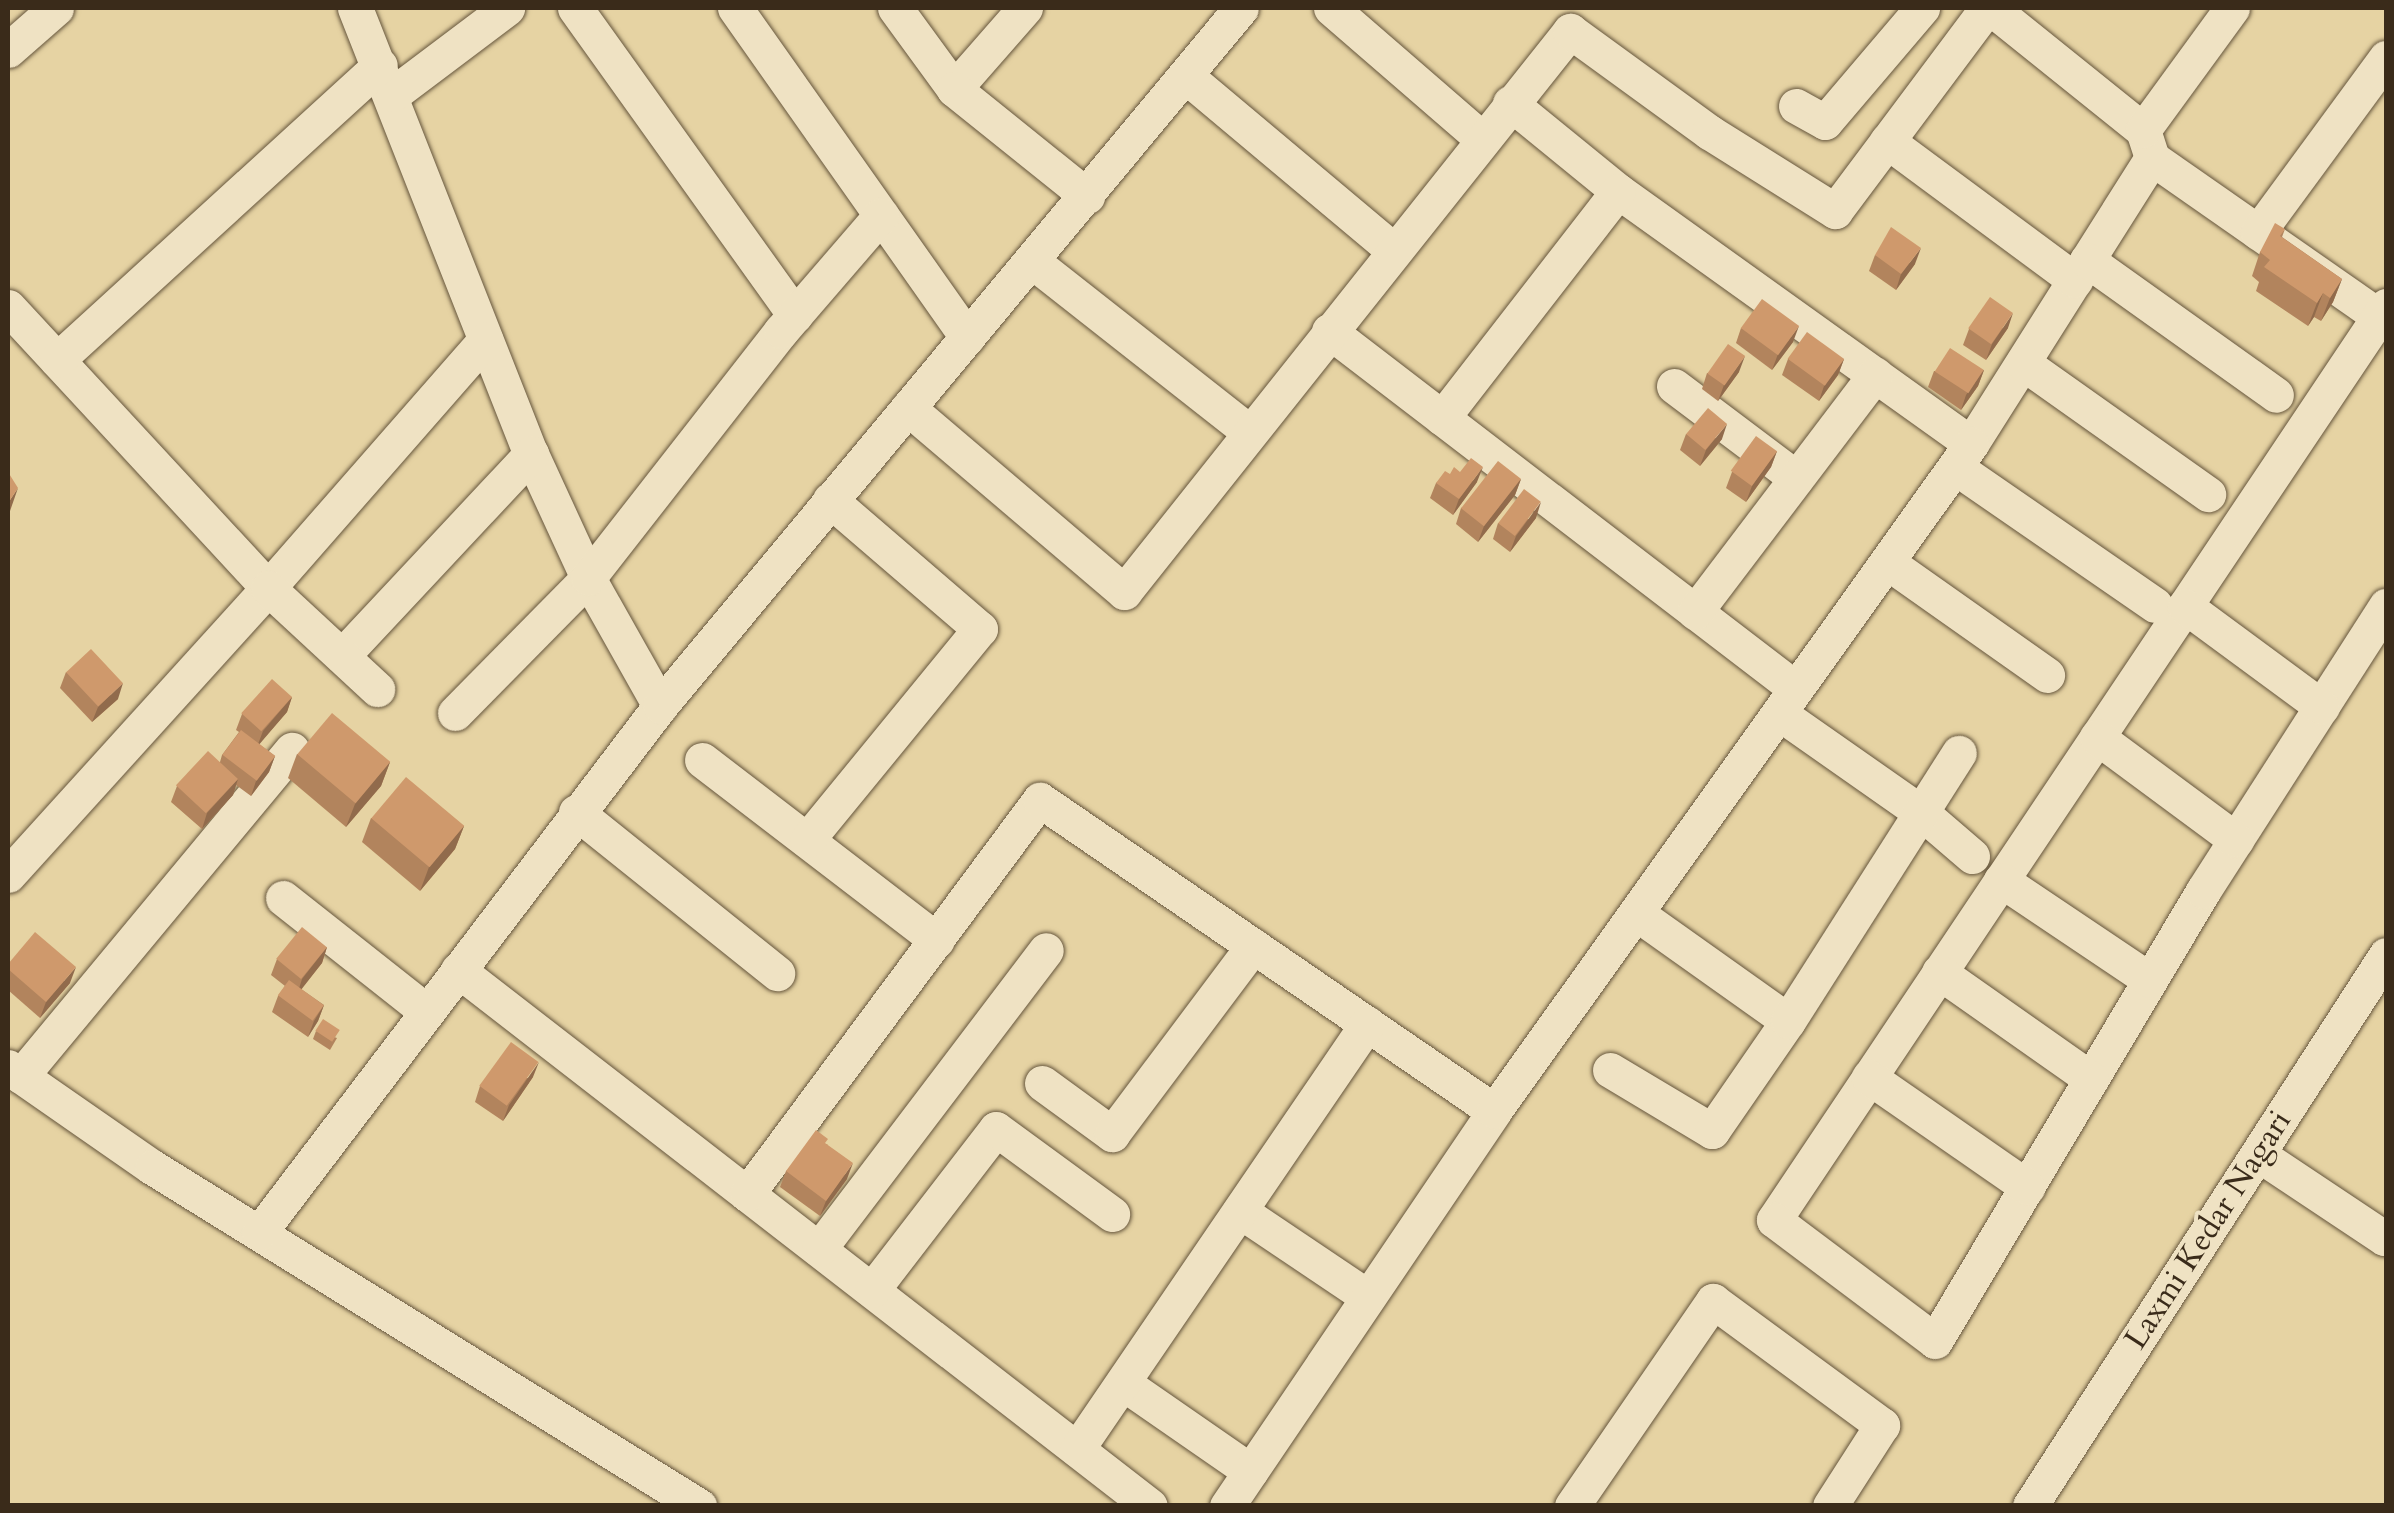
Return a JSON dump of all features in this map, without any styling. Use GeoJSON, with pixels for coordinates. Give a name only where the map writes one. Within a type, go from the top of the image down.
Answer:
{"type":"FeatureCollection","features":[{"type":"Feature","properties":{"kind":"street"},"geometry":{"type":"LineString","coordinates":[[8,50],[56,8]]}},
{"type":"Feature","properties":{"kind":"street"},"geometry":{"type":"LineString","coordinates":[[356,8],[531,454],[588,578],[660,706]]}},
{"type":"Feature","properties":{"kind":"street"},"geometry":{"type":"LineString","coordinates":[[57,360],[387,80],[507,8]]}},
{"type":"Feature","properties":{"kind":"street"},"geometry":{"type":"LineString","coordinates":[[575,8],[795,314]]}},
{"type":"Feature","properties":{"kind":"street"},"geometry":{"type":"LineString","coordinates":[[734,8],[968,338]]}},
{"type":"Feature","properties":{"kind":"street"},"geometry":{"type":"LineString","coordinates":[[895,8],[954,89],[1087,196]]}},
{"type":"Feature","properties":{"kind":"street"},"geometry":{"type":"LineString","coordinates":[[954,89],[1026,8]]}},
{"type":"Feature","properties":{"kind":"street"},"geometry":{"type":"LineString","coordinates":[[259,1233],[660,706],[1242,8]]}},
{"type":"Feature","properties":{"kind":"street"},"geometry":{"type":"LineString","coordinates":[[1331,8],[1481,138]]}},
{"type":"Feature","properties":{"kind":"street"},"geometry":{"type":"LineString","coordinates":[[1796,106],[1826,122],[1922,8]]}},
{"type":"Feature","properties":{"kind":"street"},"geometry":{"type":"LineString","coordinates":[[908,408],[1124,592],[1481,138],[1570,31],[1709,132],[1835,212],[1989,8],[2147,144],[2258,232],[2384,314],[2170,606],[2097,737],[1774,1220],[1935,1341],[2150,980],[2386,606]]}},
{"type":"Feature","properties":{"kind":"street"},"geometry":{"type":"LineString","coordinates":[[1227,1506],[1494,1111],[1963,455],[2081,270],[2147,144],[2232,8]]}},
{"type":"Feature","properties":{"kind":"street"},"geometry":{"type":"LineString","coordinates":[[2258,232],[2386,58]]}},
{"type":"Feature","properties":{"kind":"street"},"geometry":{"type":"LineString","coordinates":[[1187,77],[1393,250]]}},
{"type":"Feature","properties":{"kind":"street"},"geometry":{"type":"LineString","coordinates":[[1510,103],[1618,191],[1875,375],[1963,455],[2170,606],[2322,706]]}},
{"type":"Feature","properties":{"kind":"street"},"geometry":{"type":"LineString","coordinates":[[1887,141],[2276,396]]}},
{"type":"Feature","properties":{"kind":"street"},"geometry":{"type":"LineString","coordinates":[[1442,418],[1618,191]]}},
{"type":"Feature","properties":{"kind":"street"},"geometry":{"type":"LineString","coordinates":[[455,713],[588,578],[795,314],[881,215]]}},
{"type":"Feature","properties":{"kind":"street"},"geometry":{"type":"LineString","coordinates":[[1032,262],[1249,432]]}},
{"type":"Feature","properties":{"kind":"street"},"geometry":{"type":"LineString","coordinates":[[8,306],[268,588],[377,689]]}},
{"type":"Feature","properties":{"kind":"street"},"geometry":{"type":"LineString","coordinates":[[1329,331],[1694,612],[1788,701],[1972,856]]}},
{"type":"Feature","properties":{"kind":"street"},"geometry":{"type":"LineString","coordinates":[[8,875],[268,588],[485,340]]}},
{"type":"Feature","properties":{"kind":"street"},"geometry":{"type":"LineString","coordinates":[[2023,363],[2208,494]]}},
{"type":"Feature","properties":{"kind":"street"},"geometry":{"type":"LineString","coordinates":[[1694,612],[1875,375]]}},
{"type":"Feature","properties":{"kind":"street"},"geometry":{"type":"LineString","coordinates":[[1674,386],[1796,478]]}},
{"type":"Feature","properties":{"kind":"street"},"geometry":{"type":"LineString","coordinates":[[342,656],[531,454]]}},
{"type":"Feature","properties":{"kind":"street"},"geometry":{"type":"LineString","coordinates":[[807,840],[980,629],[830,500]]}},
{"type":"Feature","properties":{"kind":"street"},"geometry":{"type":"LineString","coordinates":[[1887,562],[2047,675]]}},
{"type":"Feature","properties":{"kind":"street"},"geometry":{"type":"LineString","coordinates":[[2097,737],[2236,840]]}},
{"type":"Feature","properties":{"kind":"street"},"geometry":{"type":"LineString","coordinates":[[292,750],[14,1071],[152,1167],[699,1506]]}},
{"type":"Feature","properties":{"kind":"street"},"geometry":{"type":"LineString","coordinates":[[1610,1070],[1712,1131],[1788,1021],[1959,753]]}},
{"type":"Feature","properties":{"kind":"street"},"geometry":{"type":"LineString","coordinates":[[702,760],[937,940]]}},
{"type":"Feature","properties":{"kind":"street"},"geometry":{"type":"LineString","coordinates":[[747,1194],[1040,800],[1494,1111]]}},
{"type":"Feature","properties":{"kind":"street"},"geometry":{"type":"LineString","coordinates":[[576,812],[777,973]]}},
{"type":"Feature","properties":{"kind":"street"},"geometry":{"type":"LineString","coordinates":[[2001,880],[2150,980]]}},
{"type":"Feature","properties":{"kind":"street"},"geometry":{"type":"LineString","coordinates":[[283,898],[426,1011]]}},
{"type":"Feature","properties":{"kind":"street"},"geometry":{"type":"LineString","coordinates":[[1636,912],[1788,1021]]}},
{"type":"Feature","properties":{"kind":"street"},"geometry":{"type":"LineString","coordinates":[[1042,1083],[1112,1134],[1253,946]]}},
{"type":"Feature","properties":{"kind":"street"},"geometry":{"type":"LineString","coordinates":[[819,1249],[1046,950]]}},
{"type":"Feature","properties":{"kind":"street","name":"Laxmi Kedar Nagari"},"geometry":{"type":"LineString","coordinates":[[2030,1506],[2386,954]]}},
{"type":"Feature","properties":{"kind":"street"},"geometry":{"type":"LineString","coordinates":[[458,970],[1150,1506]]}},
{"type":"Feature","properties":{"kind":"street"},"geometry":{"type":"LineString","coordinates":[[1940,972],[2091,1079]]}},
{"type":"Feature","properties":{"kind":"street"},"geometry":{"type":"LineString","coordinates":[[1078,1449],[1367,1024]]}},
{"type":"Feature","properties":{"kind":"street"},"geometry":{"type":"LineString","coordinates":[[1869,1077],[2027,1187]]}},
{"type":"Feature","properties":{"kind":"street"},"geometry":{"type":"LineString","coordinates":[[872,1290],[996,1129],[1112,1214]]}},
{"type":"Feature","properties":{"kind":"street"},"geometry":{"type":"LineString","coordinates":[[2258,1154],[2384,1238],[2386,1234]]}},
{"type":"Feature","properties":{"kind":"street"},"geometry":{"type":"LineString","coordinates":[[1240,1211],[1368,1297]]}},
{"type":"Feature","properties":{"kind":"street"},"geometry":{"type":"LineString","coordinates":[[1572,1506],[1713,1301],[1882,1425],[1830,1506]]}},
{"type":"Feature","properties":{"kind":"street"},"geometry":{"type":"LineString","coordinates":[[1122,1383],[1250,1471]]}},
{"type":"Feature","properties":{"kind":"building"},"geometry":{"type":"Polygon","coordinates":[[[2275,223],[2285,229],[2280,236],[2342,279],[2330,298],[2323,293],[2317,303],[2264,267],[2270,260],[2260,252],[2275,223]]]}},
{"type":"Feature","properties":{"kind":"building"},"geometry":{"type":"Polygon","coordinates":[[[1891,227],[1921,248],[1901,274],[1875,255],[1891,227]]]}},
{"type":"Feature","properties":{"kind":"building"},"geometry":{"type":"Polygon","coordinates":[[[1990,297],[2013,313],[1991,344],[1968,328],[1990,297]]]}},
{"type":"Feature","properties":{"kind":"building"},"geometry":{"type":"Polygon","coordinates":[[[1762,299],[1799,326],[1778,355],[1741,328],[1762,299]]]}},
{"type":"Feature","properties":{"kind":"building"},"geometry":{"type":"Polygon","coordinates":[[[1807,332],[1844,359],[1825,386],[1788,359],[1807,332]]]}},
{"type":"Feature","properties":{"kind":"building"},"geometry":{"type":"Polygon","coordinates":[[[1728,344],[1745,356],[1725,386],[1707,373],[1728,344]]]}},
{"type":"Feature","properties":{"kind":"building"},"geometry":{"type":"Polygon","coordinates":[[[1950,348],[1984,370],[1968,393],[1935,371],[1950,348]]]}},
{"type":"Feature","properties":{"kind":"building"},"geometry":{"type":"Polygon","coordinates":[[[1708,408],[1727,424],[1705,450],[1686,434],[1708,408]]]}},
{"type":"Feature","properties":{"kind":"building"},"geometry":{"type":"Polygon","coordinates":[[[1756,436],[1777,451],[1752,486],[1731,471],[1756,436]]]}},
{"type":"Feature","properties":{"kind":"building"},"geometry":{"type":"Polygon","coordinates":[[[1471,458],[1483,467],[1459,499],[1436,483],[1445,471],[1450,474],[1454,467],[1460,472],[1471,458]]]}},
{"type":"Feature","properties":{"kind":"building"},"geometry":{"type":"Polygon","coordinates":[[[1498,461],[1521,479],[1484,526],[1461,508],[1498,461]]]}},
{"type":"Feature","properties":{"kind":"building"},"geometry":{"type":"Polygon","coordinates":[[[8,472],[18,488],[8,503],[8,472]]]}},
{"type":"Feature","properties":{"kind":"building"},"geometry":{"type":"Polygon","coordinates":[[[1524,489],[1541,502],[1515,536],[1498,523],[1524,489]]]}},
{"type":"Feature","properties":{"kind":"building"},"geometry":{"type":"Polygon","coordinates":[[[91,649],[123,683],[98,707],[66,672],[91,649]]]}},
{"type":"Feature","properties":{"kind":"building"},"geometry":{"type":"Polygon","coordinates":[[[272,679],[292,697],[261,731],[241,713],[272,679]]]}},
{"type":"Feature","properties":{"kind":"building"},"geometry":{"type":"Polygon","coordinates":[[[332,713],[390,762],[356,803],[297,754],[332,713]]]}},
{"type":"Feature","properties":{"kind":"building"},"geometry":{"type":"Polygon","coordinates":[[[241,730],[275,756],[257,781],[222,755],[241,730]]]}},
{"type":"Feature","properties":{"kind":"building"},"geometry":{"type":"Polygon","coordinates":[[[208,751],[238,779],[206,813],[176,785],[208,751]]]}},
{"type":"Feature","properties":{"kind":"building"},"geometry":{"type":"Polygon","coordinates":[[[406,777],[464,826],[430,867],[371,818],[406,777]]]}},
{"type":"Feature","properties":{"kind":"building"},"geometry":{"type":"Polygon","coordinates":[[[302,927],[327,947],[301,979],[276,959],[302,927]]]}},
{"type":"Feature","properties":{"kind":"building"},"geometry":{"type":"Polygon","coordinates":[[[35,932],[76,967],[46,1002],[8,969],[35,932]]]}},
{"type":"Feature","properties":{"kind":"building"},"geometry":{"type":"Polygon","coordinates":[[[289,980],[324,1005],[313,1021],[278,995],[289,980]]]}},
{"type":"Feature","properties":{"kind":"building"},"geometry":{"type":"Polygon","coordinates":[[[323,1019],[340,1030],[332,1042],[315,1031],[323,1019]]]}},
{"type":"Feature","properties":{"kind":"building"},"geometry":{"type":"Polygon","coordinates":[[[511,1042],[539,1062],[507,1106],[479,1086],[511,1042]]]}},
{"type":"Feature","properties":{"kind":"building"},"geometry":{"type":"Polygon","coordinates":[[[816,1130],[828,1139],[825,1143],[853,1163],[826,1201],[786,1171],[816,1130]]]}}]}
